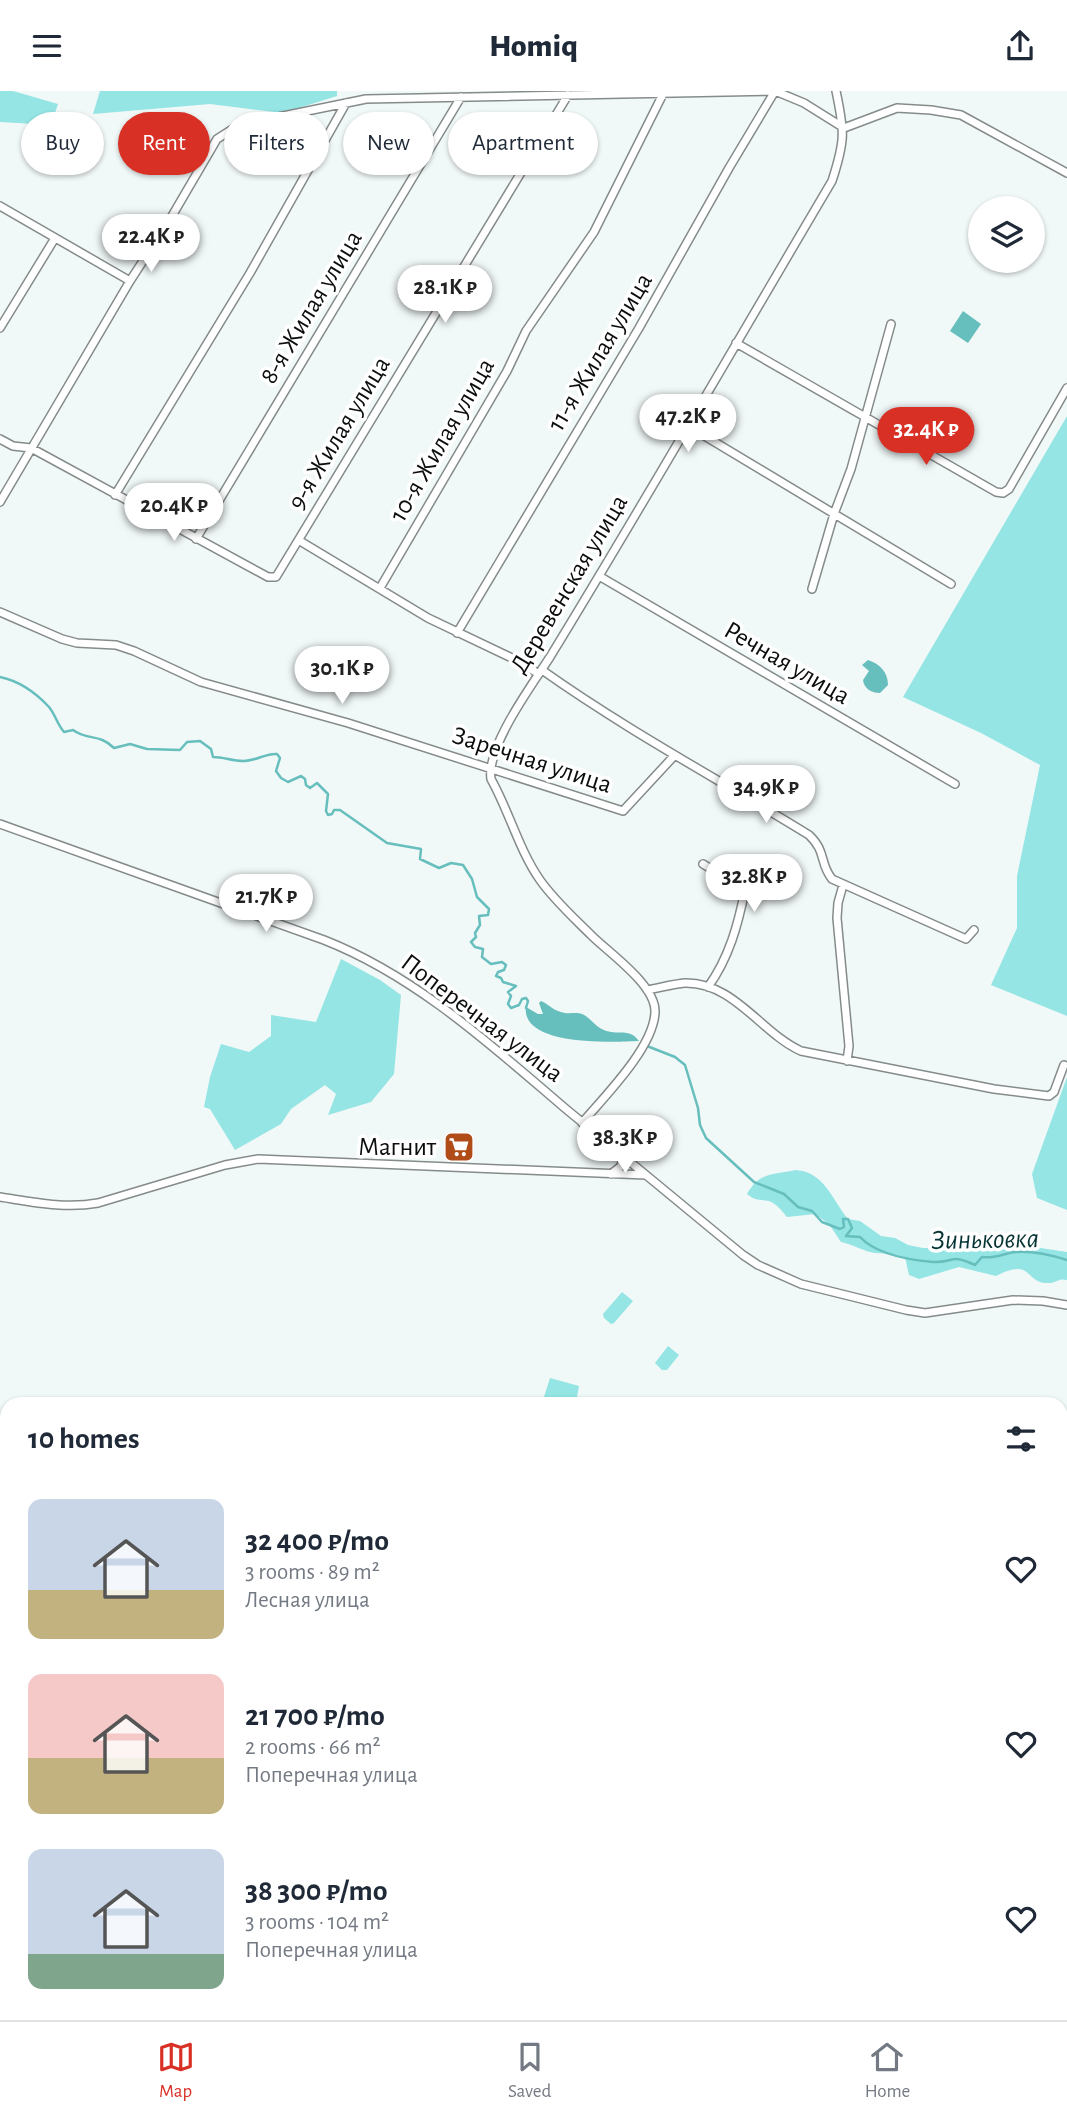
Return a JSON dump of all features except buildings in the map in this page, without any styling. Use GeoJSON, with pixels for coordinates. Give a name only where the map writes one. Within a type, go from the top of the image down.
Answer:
{"type":"FeatureCollection","features":[{"type":"Feature","properties":{"kind":"street"},"geometry":{"type":"LineString","coordinates":[[0,502],[216,139],[239,125],[366,99],[775,91],[804,103],[844,128]]}},
{"type":"Feature","properties":{"kind":"street","name":"11-я Жилая улица"},"geometry":{"type":"LineString","coordinates":[[457,633],[639,328],[775,91]]}},
{"type":"Feature","properties":{"kind":"street"},"geometry":{"type":"LineString","coordinates":[[836,91],[844,128]]}},
{"type":"Feature","properties":{"kind":"street","name":"10-я Жилая улица"},"geometry":{"type":"LineString","coordinates":[[380,588],[507,371],[526,331],[594,232],[663,94]]}},
{"type":"Feature","properties":{"kind":"street","name":"9-я Жилая улица"},"geometry":{"type":"LineString","coordinates":[[0,439],[13,446],[31,448],[268,577],[276,577],[568,95]]}},
{"type":"Feature","properties":{"kind":"street","name":"8-я Жилая улица"},"geometry":{"type":"LineString","coordinates":[[196,538],[270,419],[461,97]]}},
{"type":"Feature","properties":{"kind":"street"},"geometry":{"type":"LineString","coordinates":[[115,495],[250,273],[346,103]]}},
{"type":"Feature","properties":{"kind":"street"},"geometry":{"type":"LineString","coordinates":[[844,128],[897,108],[961,115],[1067,173]]}},
{"type":"Feature","properties":{"kind":"street","name":"Деревенская улица"},"geometry":{"type":"LineString","coordinates":[[489,768],[495,748],[832,181],[841,152],[844,128]]}},
{"type":"Feature","properties":{"kind":"street"},"geometry":{"type":"LineString","coordinates":[[0,206],[130,281]]}},
{"type":"Feature","properties":{"kind":"street"},"geometry":{"type":"LineString","coordinates":[[0,328],[55,238]]}},
{"type":"Feature","properties":{"kind":"street"},"geometry":{"type":"LineString","coordinates":[[812,589],[834,514],[851,469],[891,324]]}},
{"type":"Feature","properties":{"kind":"street"},"geometry":{"type":"LineString","coordinates":[[736,343],[996,492],[1003,493],[1009,489],[1067,388]]}},
{"type":"Feature","properties":{"kind":"street"},"geometry":{"type":"LineString","coordinates":[[688,426],[951,585]]}},
{"type":"Feature","properties":{"kind":"street"},"geometry":{"type":"LineString","coordinates":[[300,541],[457,633],[540,672],[674,756],[731,786],[809,835],[819,844],[825,871],[832,880],[966,939],[974,930]]}},
{"type":"Feature","properties":{"kind":"street","name":"Речная улица"},"geometry":{"type":"LineString","coordinates":[[599,576],[955,785]]}},
{"type":"Feature","properties":{"kind":"street","name":"Заречная улица"},"geometry":{"type":"LineString","coordinates":[[0,612],[62,639],[77,643],[116,645],[201,682],[348,723],[623,811],[674,756]]}},
{"type":"Feature","properties":{"kind":"street"},"geometry":{"type":"LineString","coordinates":[[489,768],[491,779],[540,880],[591,936],[647,990],[654,1002],[655,1014],[643,1047],[582,1123]]}},
{"type":"Feature","properties":{"kind":"street","name":"Поперечная улица"},"geometry":{"type":"LineString","coordinates":[[0,824],[351,950],[443,1009],[743,1255],[787,1279],[825,1292],[925,1313],[1013,1300],[1067,1305]]}},
{"type":"Feature","properties":{"kind":"street"},"geometry":{"type":"LineString","coordinates":[[702,864],[745,890],[739,921],[729,949],[708,987]]}},
{"type":"Feature","properties":{"kind":"street"},"geometry":{"type":"LineString","coordinates":[[843,885],[837,918],[849,1046],[847,1061]]}},
{"type":"Feature","properties":{"kind":"street"},"geometry":{"type":"LineString","coordinates":[[647,990],[684,983],[708,987],[741,1005],[786,1044],[802,1051],[995,1089],[1049,1096],[1054,1092],[1064,1065]]}},
{"type":"Feature","properties":{"kind":"street"},"geometry":{"type":"LineString","coordinates":[[610,1174],[620,1167],[625,1157]]}},
{"type":"Feature","properties":{"kind":"street"},"geometry":{"type":"LineString","coordinates":[[0,1197],[80,1206],[225,1165],[258,1159],[647,1175]]}},
{"type":"Feature","properties":{"kind":"shaded area"},"geometry":{"type":"Polygon","coordinates":[[[0,91],[13,91],[58,104],[55,112],[21,112],[21,123],[0,122],[0,91]]]}},
{"type":"Feature","properties":{"kind":"shaded area"},"geometry":{"type":"Polygon","coordinates":[[[100,91],[337,91],[337,96],[286,112],[210,104],[94,112],[100,91]]]}},
{"type":"Feature","properties":{"kind":"shaded area"},"geometry":{"type":"Polygon","coordinates":[[[963,311],[981,324],[968,343],[950,331],[963,311]]]}},
{"type":"Feature","properties":{"kind":"shaded area"},"geometry":{"type":"Polygon","coordinates":[[[1067,416],[1067,1016],[991,985],[1017,928],[1017,876],[1040,765],[981,733],[903,697],[1067,416]]]}},
{"type":"Feature","properties":{"kind":"shaded area"},"geometry":{"type":"Polygon","coordinates":[[[868,660],[880,666],[887,676],[888,685],[880,693],[865,686],[863,680],[869,671],[862,665],[868,660]]]}},
{"type":"Feature","properties":{"kind":"shaded area"},"geometry":{"type":"Polygon","coordinates":[[[341,959],[401,995],[394,1074],[371,1102],[328,1115],[336,1094],[325,1085],[291,1109],[281,1124],[235,1150],[210,1109],[204,1107],[221,1044],[249,1052],[271,1036],[271,1015],[316,1022],[341,959]]]}},
{"type":"Feature","properties":{"kind":"shaded area"},"geometry":{"type":"Polygon","coordinates":[[[541,1001],[561,1012],[582,1014],[609,1032],[631,1034],[639,1041],[591,1041],[553,1036],[538,1029],[528,1020],[526,1007],[543,1014],[539,1003],[541,1001]]]}},
{"type":"Feature","properties":{"kind":"shaded area"},"geometry":{"type":"Polygon","coordinates":[[[1067,1077],[1067,1210],[1037,1198],[1032,1174],[1067,1077]]]}},
{"type":"Feature","properties":{"kind":"shaded area"},"geometry":{"type":"Polygon","coordinates":[[[796,1170],[806,1172],[821,1181],[848,1219],[860,1221],[881,1236],[923,1248],[981,1248],[1008,1243],[1067,1252],[1067,1280],[1050,1283],[1036,1280],[1023,1270],[1008,1271],[996,1276],[959,1267],[919,1279],[909,1275],[905,1257],[871,1252],[841,1242],[829,1224],[815,1214],[787,1217],[772,1202],[755,1199],[747,1194],[762,1178],[796,1170]]]}},
{"type":"Feature","properties":{"kind":"shaded area"},"geometry":{"type":"Polygon","coordinates":[[[622,1292],[633,1301],[611,1324],[603,1314],[622,1292]]]}},
{"type":"Feature","properties":{"kind":"shaded area"},"geometry":{"type":"Polygon","coordinates":[[[668,1346],[679,1355],[667,1370],[662,1370],[655,1363],[668,1346]]]}},
{"type":"Feature","properties":{"kind":"shaded area"},"geometry":{"type":"Polygon","coordinates":[[[550,1378],[579,1386],[577,1397],[544,1397],[550,1378]]]}},
{"type":"Feature","properties":{"kind":"waterway","name":"Зиньковка"},"geometry":{"type":"LineString","coordinates":[[0,677],[27,688],[39,697],[51,710],[64,732],[73,730],[103,740],[114,748],[130,744],[147,749],[180,750],[187,742],[200,741],[211,749],[213,757],[243,761],[277,754],[280,758],[276,771],[281,778],[288,782],[301,776],[310,788],[317,783],[328,794],[328,815],[334,810],[340,810],[387,843],[421,849],[420,859],[439,868],[451,863],[463,865],[472,879],[477,897],[489,909],[488,915],[479,916],[480,925],[471,942],[475,947],[483,949],[482,957],[491,964],[502,962],[506,965],[496,976],[503,982],[516,986],[508,992],[511,996],[508,1004],[511,1008],[526,998],[526,1008]]}},
{"type":"Feature","properties":{"kind":"waterway","name":"Зиньковка"},"geometry":{"type":"LineString","coordinates":[[647,1046],[675,1057],[685,1065],[698,1108],[700,1125],[706,1138],[754,1182],[784,1194],[798,1207],[812,1211],[822,1222],[840,1229],[844,1227],[843,1219],[848,1219],[852,1228],[846,1236],[860,1237],[875,1248],[894,1255],[924,1261],[956,1259],[975,1265],[982,1257],[1022,1252],[1067,1260]]}},
{"type":"Feature","properties":{"kind":"place","name":"Магнит"},"geometry":{"type":"Point","coordinates":[459,1147]}}]}
